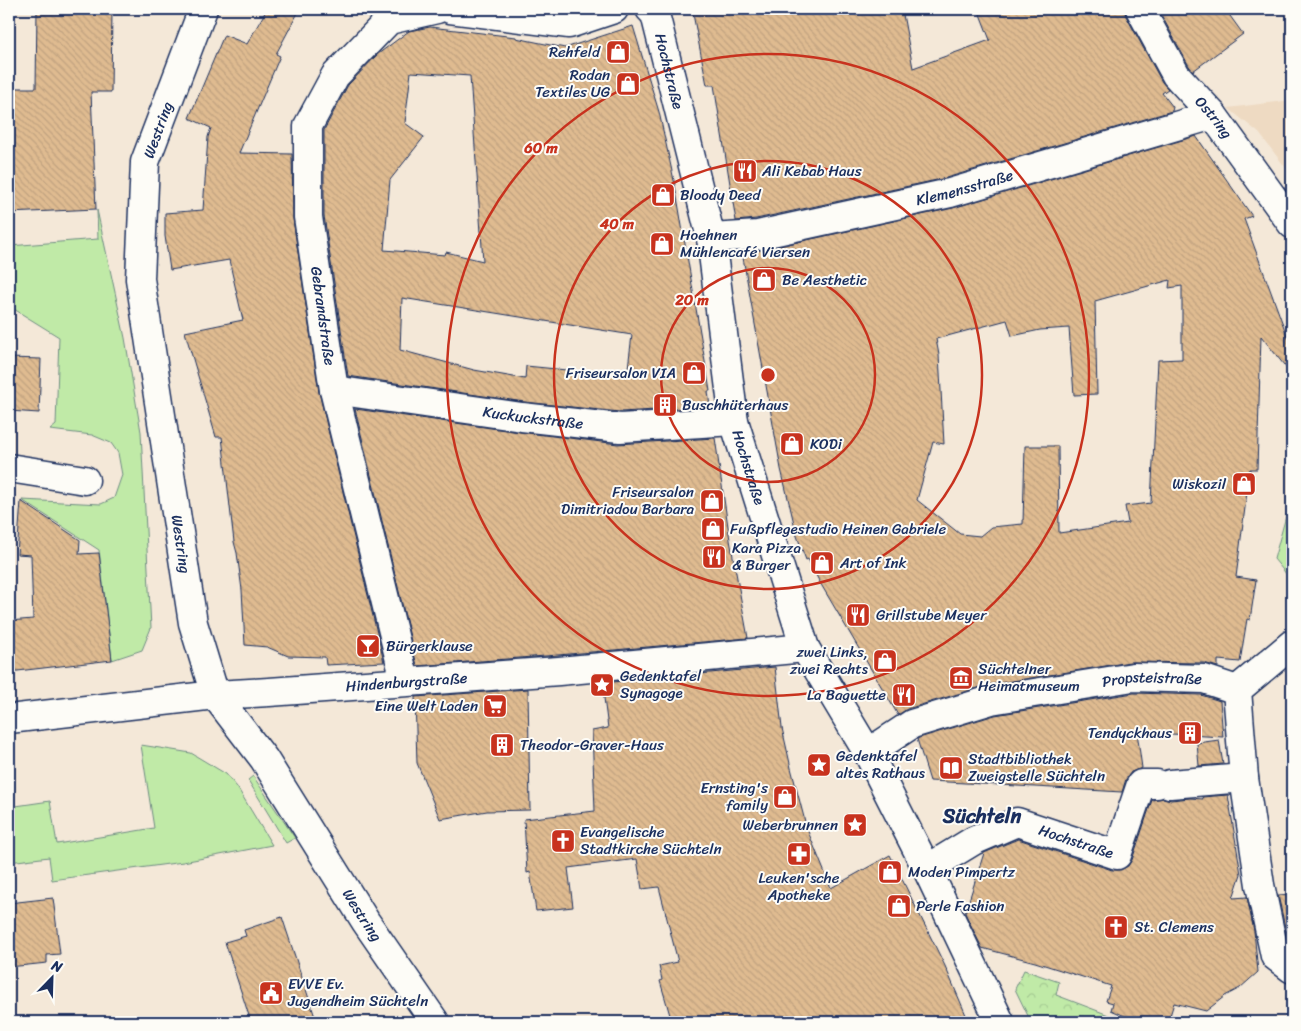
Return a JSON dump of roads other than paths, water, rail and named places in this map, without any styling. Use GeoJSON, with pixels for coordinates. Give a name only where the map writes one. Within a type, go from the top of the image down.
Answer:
{"type":"FeatureCollection","features":[{"type":"Feature","properties":{"kind":"street","name":"Westring"},"geometry":{"type":"LineString","coordinates":[[203,9],[145,162],[140,279],[193,623],[215,694],[264,759],[366,922],[435,1022]]}},
{"type":"Feature","properties":{"kind":"street","name":"Gebrandstraße"},"geometry":{"type":"LineString","coordinates":[[405,681],[334,390],[308,217],[308,126],[335,76],[389,20],[437,9]]}},
{"type":"Feature","properties":{"kind":"street"},"geometry":{"type":"LineString","coordinates":[[450,9],[569,24],[614,9]]}},
{"type":"Feature","properties":{"kind":"street","name":"Hochstraße"},"geometry":{"type":"LineString","coordinates":[[650,9],[655,14],[711,238],[734,420],[805,648],[868,752],[1000,1022]]}},
{"type":"Feature","properties":{"kind":"street","name":"Ostring"},"geometry":{"type":"LineString","coordinates":[[1140,9],[1176,75],[1213,115],[1292,224]]}},
{"type":"Feature","properties":{"kind":"street","name":"Klemensstraße"},"geometry":{"type":"LineString","coordinates":[[711,238],[758,234],[950,193],[1213,115]]}},
{"type":"Feature","properties":{"kind":"street","name":"Kuckuckstraße"},"geometry":{"type":"LineString","coordinates":[[334,390],[620,428],[734,420]]}},
{"type":"Feature","properties":{"kind":"street"},"geometry":{"type":"LineString","coordinates":[[9,468],[85,480]]}},
{"type":"Feature","properties":{"kind":"street"},"geometry":{"type":"LineString","coordinates":[[1292,644],[1237,690],[1244,778],[1260,885],[1275,956],[1292,969]]}},
{"type":"Feature","properties":{"kind":"street","name":"Hindenburgstraße"},"geometry":{"type":"LineString","coordinates":[[9,718],[215,694],[268,692],[559,671],[805,648]]}},
{"type":"Feature","properties":{"kind":"street","name":"Propsteistraße"},"geometry":{"type":"LineString","coordinates":[[868,752],[912,724],[991,700],[1133,677],[1204,679],[1237,690]]}},
{"type":"Feature","properties":{"kind":"street","name":"Hochstraße"},"geometry":{"type":"LineString","coordinates":[[926,868],[973,841],[1016,822],[1117,855],[1141,784],[1244,778]]}},
{"type":"Feature","properties":{"kind":"place","name":"Rehfeld"},"geometry":{"type":"Point","coordinates":[618,52]}},
{"type":"Feature","properties":{"kind":"place","name":"Rodan Textiles UG"},"geometry":{"type":"Point","coordinates":[628,84]}},
{"type":"Feature","properties":{"kind":"place","name":"Ali Kebab Haus"},"geometry":{"type":"Point","coordinates":[745,171]}},
{"type":"Feature","properties":{"kind":"place","name":"Bloody Deed"},"geometry":{"type":"Point","coordinates":[663,195]}},
{"type":"Feature","properties":{"kind":"place","name":"Hoehnen Mühlencafé Viersen"},"geometry":{"type":"Point","coordinates":[662,244]}},
{"type":"Feature","properties":{"kind":"place","name":"Be Aesthetic"},"geometry":{"type":"Point","coordinates":[764,280]}},
{"type":"Feature","properties":{"kind":"place","name":"Friseursalon VIA"},"geometry":{"type":"Point","coordinates":[694,373]}},
{"type":"Feature","properties":{"kind":"place","name":"Buschhüterhaus"},"geometry":{"type":"Point","coordinates":[665,405]}},
{"type":"Feature","properties":{"kind":"place","name":"KODi"},"geometry":{"type":"Point","coordinates":[792,444]}},
{"type":"Feature","properties":{"kind":"place","name":"Wiskozil"},"geometry":{"type":"Point","coordinates":[1244,484]}},
{"type":"Feature","properties":{"kind":"place","name":"Friseursalon Dimitriadou Barbara"},"geometry":{"type":"Point","coordinates":[712,501]}},
{"type":"Feature","properties":{"kind":"place","name":"Fußpflegestudio Heinen Gabriele"},"geometry":{"type":"Point","coordinates":[713,529]}},
{"type":"Feature","properties":{"kind":"place","name":"Kara Pizza & Burger"},"geometry":{"type":"Point","coordinates":[714,557]}},
{"type":"Feature","properties":{"kind":"place","name":"Art of Ink"},"geometry":{"type":"Point","coordinates":[822,563]}},
{"type":"Feature","properties":{"kind":"place","name":"Grillstube Meyer"},"geometry":{"type":"Point","coordinates":[858,615]}},
{"type":"Feature","properties":{"kind":"place","name":"Bürgerklause"},"geometry":{"type":"Point","coordinates":[368,646]}},
{"type":"Feature","properties":{"kind":"place","name":"zwei Links, zwei Rechts"},"geometry":{"type":"Point","coordinates":[885,661]}},
{"type":"Feature","properties":{"kind":"place","name":"Süchtelner Heimatmuseum"},"geometry":{"type":"Point","coordinates":[961,678]}},
{"type":"Feature","properties":{"kind":"place","name":"Gedenktafel Synagoge"},"geometry":{"type":"Point","coordinates":[602,685]}},
{"type":"Feature","properties":{"kind":"place","name":"La Baguette"},"geometry":{"type":"Point","coordinates":[904,695]}},
{"type":"Feature","properties":{"kind":"place","name":"Eine Welt Laden"},"geometry":{"type":"Point","coordinates":[495,706]}},
{"type":"Feature","properties":{"kind":"place","name":"Tendyckhaus"},"geometry":{"type":"Point","coordinates":[1190,733]}},
{"type":"Feature","properties":{"kind":"place","name":"Theodor-Graver-Haus"},"geometry":{"type":"Point","coordinates":[502,745]}},
{"type":"Feature","properties":{"kind":"place","name":"Gedenktafel altes Rathaus"},"geometry":{"type":"Point","coordinates":[819,765]}},
{"type":"Feature","properties":{"kind":"place","name":"Stadtbibliothek Zweigstelle Süchteln"},"geometry":{"type":"Point","coordinates":[951,768]}},
{"type":"Feature","properties":{"kind":"place","name":"Ernsting's family"},"geometry":{"type":"Point","coordinates":[785,797]}},
{"type":"Feature","properties":{"kind":"place","name":"Weberbrunnen"},"geometry":{"type":"Point","coordinates":[855,825]}},
{"type":"Feature","properties":{"kind":"place","name":"Evangelische Stadtkirche Süchteln"},"geometry":{"type":"Point","coordinates":[563,841]}},
{"type":"Feature","properties":{"kind":"place","name":"Leuken'sche Apotheke"},"geometry":{"type":"Point","coordinates":[799,854]}},
{"type":"Feature","properties":{"kind":"place","name":"Moden Pimpertz"},"geometry":{"type":"Point","coordinates":[890,872]}},
{"type":"Feature","properties":{"kind":"place","name":"Perle Fashion"},"geometry":{"type":"Point","coordinates":[899,906]}},
{"type":"Feature","properties":{"kind":"place","name":"St. Clemens"},"geometry":{"type":"Point","coordinates":[1116,927]}},
{"type":"Feature","properties":{"kind":"place","name":"EVVE Ev. Jugendheim Süchteln"},"geometry":{"type":"Point","coordinates":[271,993]}},
{"type":"Feature","properties":{"kind":"district","name":"Süchteln"},"geometry":{"type":"Point","coordinates":[982,816]}}]}
